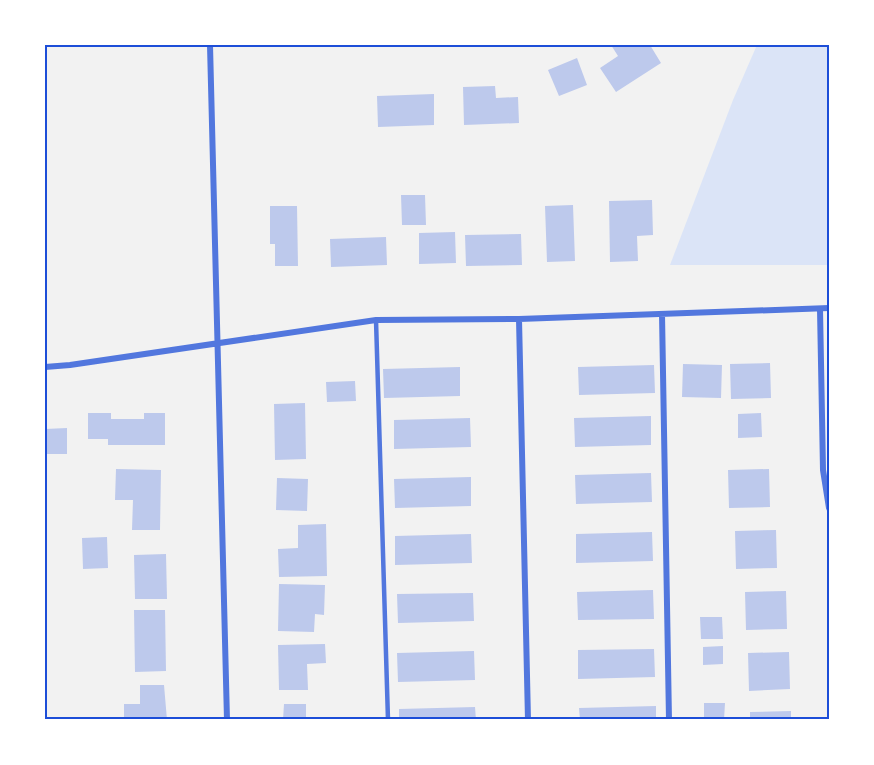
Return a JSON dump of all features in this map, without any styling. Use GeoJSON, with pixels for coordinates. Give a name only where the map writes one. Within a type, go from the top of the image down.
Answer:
{"type":"FeatureCollection","features":[{"type":"Feature","properties":{"kind":"street"},"geometry":{"type":"LineString","coordinates":[[210,45],[227,720]]}},
{"type":"Feature","properties":{"kind":"street"},"geometry":{"type":"LineString","coordinates":[[45,367],[376,320],[519,319],[829,308]]}},
{"type":"Feature","properties":{"kind":"street"},"geometry":{"type":"LineString","coordinates":[[820,309],[823,470],[829,508]]}},
{"type":"Feature","properties":{"kind":"street"},"geometry":{"type":"LineString","coordinates":[[662,314],[669,720]]}},
{"type":"Feature","properties":{"kind":"street"},"geometry":{"type":"LineString","coordinates":[[519,319],[528,720]]}},
{"type":"Feature","properties":{"kind":"lane"},"geometry":{"type":"LineString","coordinates":[[376,320],[388,720]]}},
{"type":"Feature","properties":{"kind":"shaded area"},"geometry":{"type":"Polygon","coordinates":[[[757,45],[829,45],[829,265],[670,265],[733,100],[757,45]]]}},
{"type":"Feature","properties":{"kind":"building"},"geometry":{"type":"Polygon","coordinates":[[[611,45],[650,45],[661,63],[616,92],[600,68],[618,56],[611,45]]]}},
{"type":"Feature","properties":{"kind":"building"},"geometry":{"type":"Polygon","coordinates":[[[577,58],[587,85],[559,96],[548,70],[577,58]]]}},
{"type":"Feature","properties":{"kind":"building"},"geometry":{"type":"Polygon","coordinates":[[[495,86],[496,98],[518,97],[519,123],[464,125],[463,87],[495,86]]]}},
{"type":"Feature","properties":{"kind":"building"},"geometry":{"type":"Polygon","coordinates":[[[434,94],[434,125],[378,127],[377,96],[434,94]]]}},
{"type":"Feature","properties":{"kind":"building"},"geometry":{"type":"Polygon","coordinates":[[[401,195],[425,195],[426,225],[402,225],[401,195]]]}},
{"type":"Feature","properties":{"kind":"building"},"geometry":{"type":"Polygon","coordinates":[[[652,200],[653,235],[637,236],[638,261],[610,262],[609,201],[652,200]]]}},
{"type":"Feature","properties":{"kind":"building"},"geometry":{"type":"Polygon","coordinates":[[[573,205],[575,261],[547,262],[545,206],[573,205]]]}},
{"type":"Feature","properties":{"kind":"building"},"geometry":{"type":"Polygon","coordinates":[[[270,206],[297,206],[298,266],[275,266],[275,244],[270,244],[270,206]]]}},
{"type":"Feature","properties":{"kind":"building"},"geometry":{"type":"Polygon","coordinates":[[[455,232],[456,263],[419,264],[419,233],[455,232]]]}},
{"type":"Feature","properties":{"kind":"building"},"geometry":{"type":"Polygon","coordinates":[[[521,234],[522,265],[466,266],[465,235],[521,234]]]}},
{"type":"Feature","properties":{"kind":"building"},"geometry":{"type":"Polygon","coordinates":[[[386,237],[387,265],[331,267],[330,239],[386,237]]]}},
{"type":"Feature","properties":{"kind":"building"},"geometry":{"type":"Polygon","coordinates":[[[770,363],[771,398],[731,399],[730,364],[770,363]]]}},
{"type":"Feature","properties":{"kind":"building"},"geometry":{"type":"Polygon","coordinates":[[[683,364],[722,365],[721,398],[682,397],[683,364]]]}},
{"type":"Feature","properties":{"kind":"building"},"geometry":{"type":"Polygon","coordinates":[[[654,365],[655,393],[579,395],[578,367],[654,365]]]}},
{"type":"Feature","properties":{"kind":"building"},"geometry":{"type":"Polygon","coordinates":[[[460,367],[460,396],[384,398],[383,369],[460,367]]]}},
{"type":"Feature","properties":{"kind":"building"},"geometry":{"type":"Polygon","coordinates":[[[355,381],[356,401],[327,402],[326,382],[355,381]]]}},
{"type":"Feature","properties":{"kind":"building"},"geometry":{"type":"Polygon","coordinates":[[[305,403],[306,459],[275,460],[274,404],[305,403]]]}},
{"type":"Feature","properties":{"kind":"building"},"geometry":{"type":"Polygon","coordinates":[[[88,413],[111,413],[111,419],[144,419],[144,413],[165,413],[165,445],[108,445],[108,439],[88,439],[88,413]]]}},
{"type":"Feature","properties":{"kind":"building"},"geometry":{"type":"Polygon","coordinates":[[[761,413],[762,437],[738,438],[738,414],[761,413]]]}},
{"type":"Feature","properties":{"kind":"building"},"geometry":{"type":"Polygon","coordinates":[[[651,416],[651,445],[575,447],[574,418],[651,416]]]}},
{"type":"Feature","properties":{"kind":"building"},"geometry":{"type":"Polygon","coordinates":[[[470,418],[471,447],[394,449],[394,420],[470,418]]]}},
{"type":"Feature","properties":{"kind":"building"},"geometry":{"type":"Polygon","coordinates":[[[67,428],[67,454],[45,454],[45,429],[67,428]]]}},
{"type":"Feature","properties":{"kind":"building"},"geometry":{"type":"Polygon","coordinates":[[[116,469],[161,470],[160,530],[132,530],[133,500],[115,500],[116,469]]]}},
{"type":"Feature","properties":{"kind":"building"},"geometry":{"type":"Polygon","coordinates":[[[769,469],[770,507],[729,508],[728,470],[769,469]]]}},
{"type":"Feature","properties":{"kind":"building"},"geometry":{"type":"Polygon","coordinates":[[[651,473],[652,502],[576,504],[575,475],[651,473]]]}},
{"type":"Feature","properties":{"kind":"building"},"geometry":{"type":"Polygon","coordinates":[[[471,477],[471,506],[395,508],[394,479],[471,477]]]}},
{"type":"Feature","properties":{"kind":"building"},"geometry":{"type":"Polygon","coordinates":[[[277,478],[308,479],[307,511],[276,510],[277,478]]]}},
{"type":"Feature","properties":{"kind":"building"},"geometry":{"type":"Polygon","coordinates":[[[326,524],[327,576],[279,577],[278,549],[298,548],[298,525],[326,524]]]}},
{"type":"Feature","properties":{"kind":"building"},"geometry":{"type":"Polygon","coordinates":[[[776,530],[777,568],[736,569],[735,531],[776,530]]]}},
{"type":"Feature","properties":{"kind":"building"},"geometry":{"type":"Polygon","coordinates":[[[652,532],[653,561],[576,563],[576,534],[652,532]]]}},
{"type":"Feature","properties":{"kind":"building"},"geometry":{"type":"Polygon","coordinates":[[[471,534],[472,563],[395,565],[395,536],[471,534]]]}},
{"type":"Feature","properties":{"kind":"building"},"geometry":{"type":"Polygon","coordinates":[[[107,537],[108,568],[83,569],[82,538],[107,537]]]}},
{"type":"Feature","properties":{"kind":"building"},"geometry":{"type":"Polygon","coordinates":[[[166,554],[167,599],[135,599],[134,555],[166,554]]]}},
{"type":"Feature","properties":{"kind":"building"},"geometry":{"type":"Polygon","coordinates":[[[279,584],[325,585],[324,615],[315,614],[314,632],[278,631],[279,584]]]}},
{"type":"Feature","properties":{"kind":"building"},"geometry":{"type":"Polygon","coordinates":[[[653,590],[654,619],[578,620],[577,592],[653,590]]]}},
{"type":"Feature","properties":{"kind":"building"},"geometry":{"type":"Polygon","coordinates":[[[786,591],[787,629],[746,630],[745,592],[786,591]]]}},
{"type":"Feature","properties":{"kind":"building"},"geometry":{"type":"Polygon","coordinates":[[[473,593],[474,621],[398,623],[397,594],[473,593]]]}},
{"type":"Feature","properties":{"kind":"building"},"geometry":{"type":"Polygon","coordinates":[[[134,610],[165,610],[166,671],[135,672],[134,610]]]}},
{"type":"Feature","properties":{"kind":"building"},"geometry":{"type":"Polygon","coordinates":[[[700,617],[722,617],[723,639],[701,639],[700,617]]]}},
{"type":"Feature","properties":{"kind":"building"},"geometry":{"type":"Polygon","coordinates":[[[325,644],[326,663],[307,664],[308,690],[279,690],[278,645],[325,644]]]}},
{"type":"Feature","properties":{"kind":"building"},"geometry":{"type":"Polygon","coordinates":[[[723,646],[723,664],[703,665],[703,647],[723,646]]]}},
{"type":"Feature","properties":{"kind":"building"},"geometry":{"type":"Polygon","coordinates":[[[654,649],[655,677],[578,679],[578,650],[654,649]]]}},
{"type":"Feature","properties":{"kind":"building"},"geometry":{"type":"Polygon","coordinates":[[[474,651],[475,680],[398,682],[397,653],[474,651]]]}},
{"type":"Feature","properties":{"kind":"building"},"geometry":{"type":"Polygon","coordinates":[[[789,652],[790,689],[749,691],[748,653],[789,652]]]}},
{"type":"Feature","properties":{"kind":"building"},"geometry":{"type":"Polygon","coordinates":[[[140,685],[164,685],[167,720],[124,720],[124,704],[140,704],[140,685]]]}},
{"type":"Feature","properties":{"kind":"building"},"geometry":{"type":"Polygon","coordinates":[[[704,703],[725,703],[724,720],[704,720],[704,703]]]}},
{"type":"Feature","properties":{"kind":"building"},"geometry":{"type":"Polygon","coordinates":[[[284,704],[306,704],[306,720],[283,720],[284,704]]]}},
{"type":"Feature","properties":{"kind":"building"},"geometry":{"type":"Polygon","coordinates":[[[656,706],[656,720],[580,720],[579,708],[656,706]]]}},
{"type":"Feature","properties":{"kind":"building"},"geometry":{"type":"Polygon","coordinates":[[[475,707],[476,720],[399,720],[399,709],[475,707]]]}},
{"type":"Feature","properties":{"kind":"building"},"geometry":{"type":"Polygon","coordinates":[[[791,711],[791,720],[750,720],[750,712],[791,711]]]}}]}
